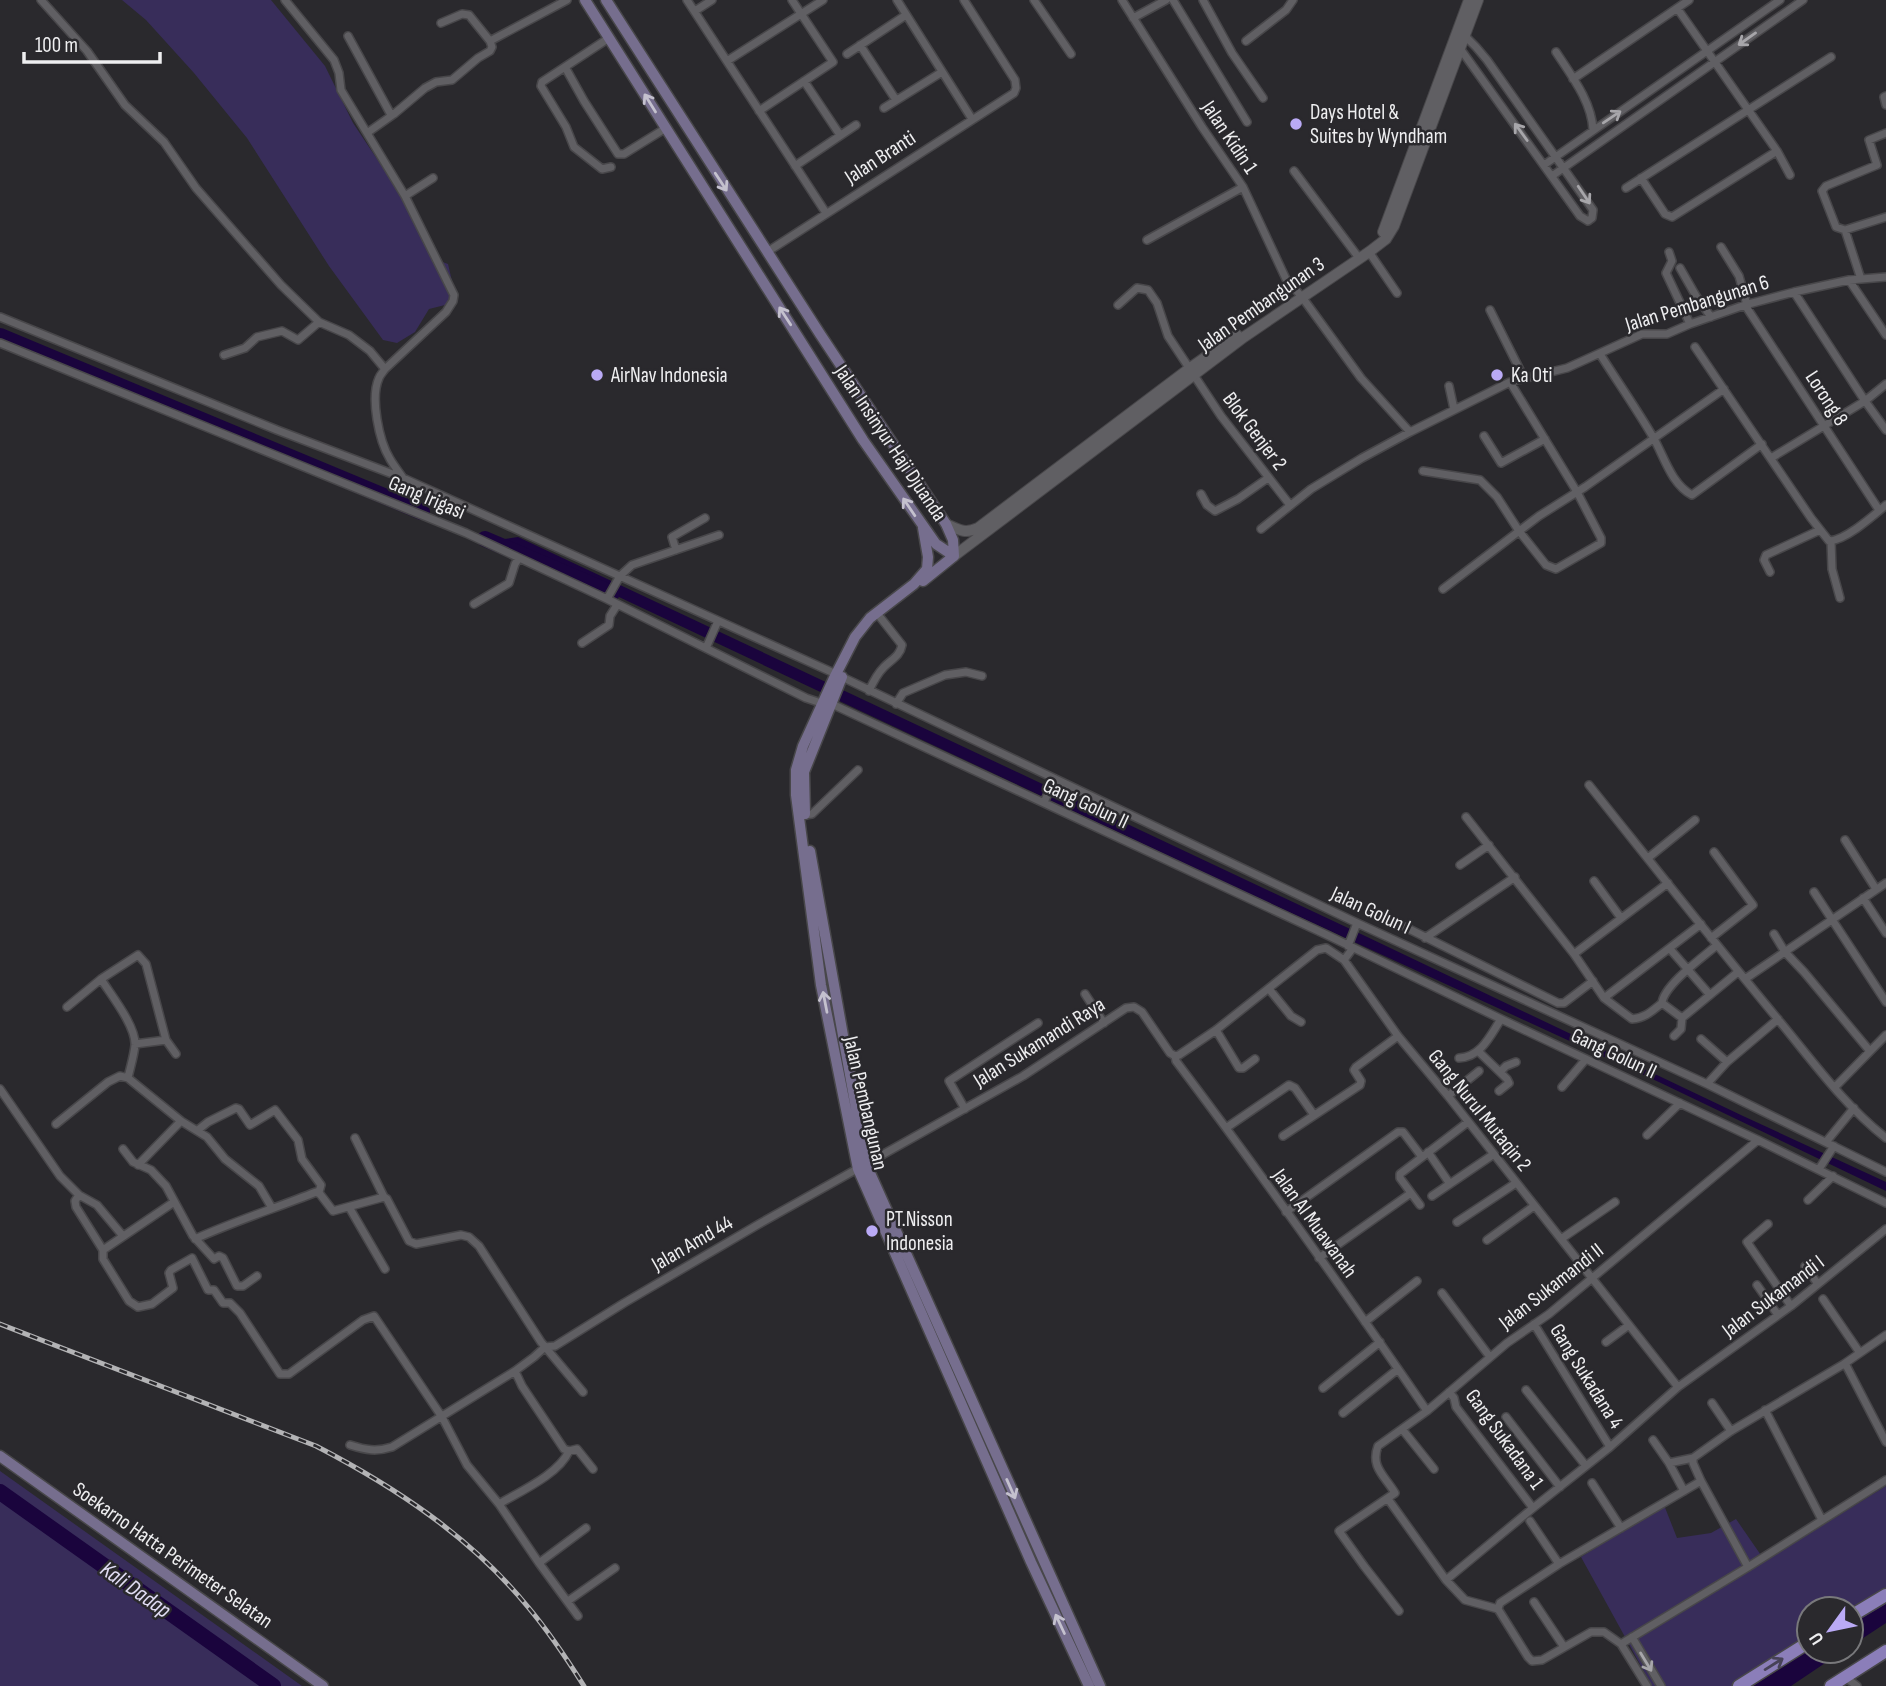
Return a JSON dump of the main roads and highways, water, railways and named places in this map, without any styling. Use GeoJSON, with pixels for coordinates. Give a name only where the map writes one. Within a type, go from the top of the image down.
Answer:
{"type":"FeatureCollection","features":[{"type":"Feature","properties":{"kind":"main road","name":"Jalan Insinyur Haji Djuanda"},"geometry":{"type":"LineString","coordinates":[[585,0],[863,440],[923,528],[936,544],[954,556]]}},
{"type":"Feature","properties":{"kind":"main road","name":"Jalan Insinyur Haji Djuanda"},"geometry":{"type":"LineString","coordinates":[[606,0],[700,149],[946,524],[953,540],[954,556]]}},
{"type":"Feature","properties":{"kind":"main road"},"geometry":{"type":"LineString","coordinates":[[674,140],[689,131]]}},
{"type":"Feature","properties":{"kind":"main road"},"geometry":{"type":"LineString","coordinates":[[685,158],[700,149]]}},
{"type":"Feature","properties":{"kind":"main road"},"geometry":{"type":"LineString","coordinates":[[863,440],[864,435],[873,429],[882,429]]}},
{"type":"Feature","properties":{"kind":"main road","name":"Jalan Pembangunan"},"geometry":{"type":"LineString","coordinates":[[923,528],[928,557],[927,569],[914,584],[870,618],[855,637],[827,703],[804,772],[805,815],[862,1166],[1100,1686]]}},
{"type":"Feature","properties":{"kind":"main road","name":"Jalan Pembangunan"},"geometry":{"type":"LineString","coordinates":[[838,678],[862,637],[880,617],[954,556]]}},
{"type":"Feature","properties":{"kind":"main road","name":"Jalan Pembangunan"},"geometry":{"type":"LineString","coordinates":[[827,703],[803,746],[796,770],[796,795],[821,985],[862,1166],[1026,1550],[1089,1686]]}},
{"type":"Feature","properties":{"kind":"main road","name":"Soekarno Hatta Perimeter Selatan"},"geometry":{"type":"LineString","coordinates":[[0,1456],[323,1686]]}},
{"type":"Feature","properties":{"kind":"main road"},"geometry":{"type":"LineString","coordinates":[[1865,1608],[1886,1595]]}},
{"type":"Feature","properties":{"kind":"main road"},"geometry":{"type":"LineString","coordinates":[[1739,1686],[1795,1651]]}},
{"type":"Feature","properties":{"kind":"main road"},"geometry":{"type":"LineString","coordinates":[[1831,1686],[1886,1651]]}},
{"type":"Feature","properties":{"kind":"waterway"},"geometry":{"type":"LineString","coordinates":[[0,336],[422,512]]}},
{"type":"Feature","properties":{"kind":"waterway"},"geometry":{"type":"LineString","coordinates":[[485,539],[612,593]]}},
{"type":"Feature","properties":{"kind":"waterway","name":"Kali Dadap"},"geometry":{"type":"LineString","coordinates":[[0,1492],[273,1686]]}},
{"type":"Feature","properties":{"kind":"railway"},"geometry":{"type":"LineString","coordinates":[[0,1324],[316,1446],[374,1479],[430,1516],[482,1558],[536,1616],[584,1686]]}},
{"type":"Feature","properties":{"kind":"place","name":"Days Hotel & Suites by Wyndham"},"geometry":{"type":"Point","coordinates":[1296,124]}},
{"type":"Feature","properties":{"kind":"place","name":"AirNav Indonesia"},"geometry":{"type":"Point","coordinates":[597,375]}},
{"type":"Feature","properties":{"kind":"place","name":"Ka Oti"},"geometry":{"type":"Point","coordinates":[1497,375]}},
{"type":"Feature","properties":{"kind":"place","name":"PT.Nisson Indonesia"},"geometry":{"type":"Point","coordinates":[872,1231]}}]}
